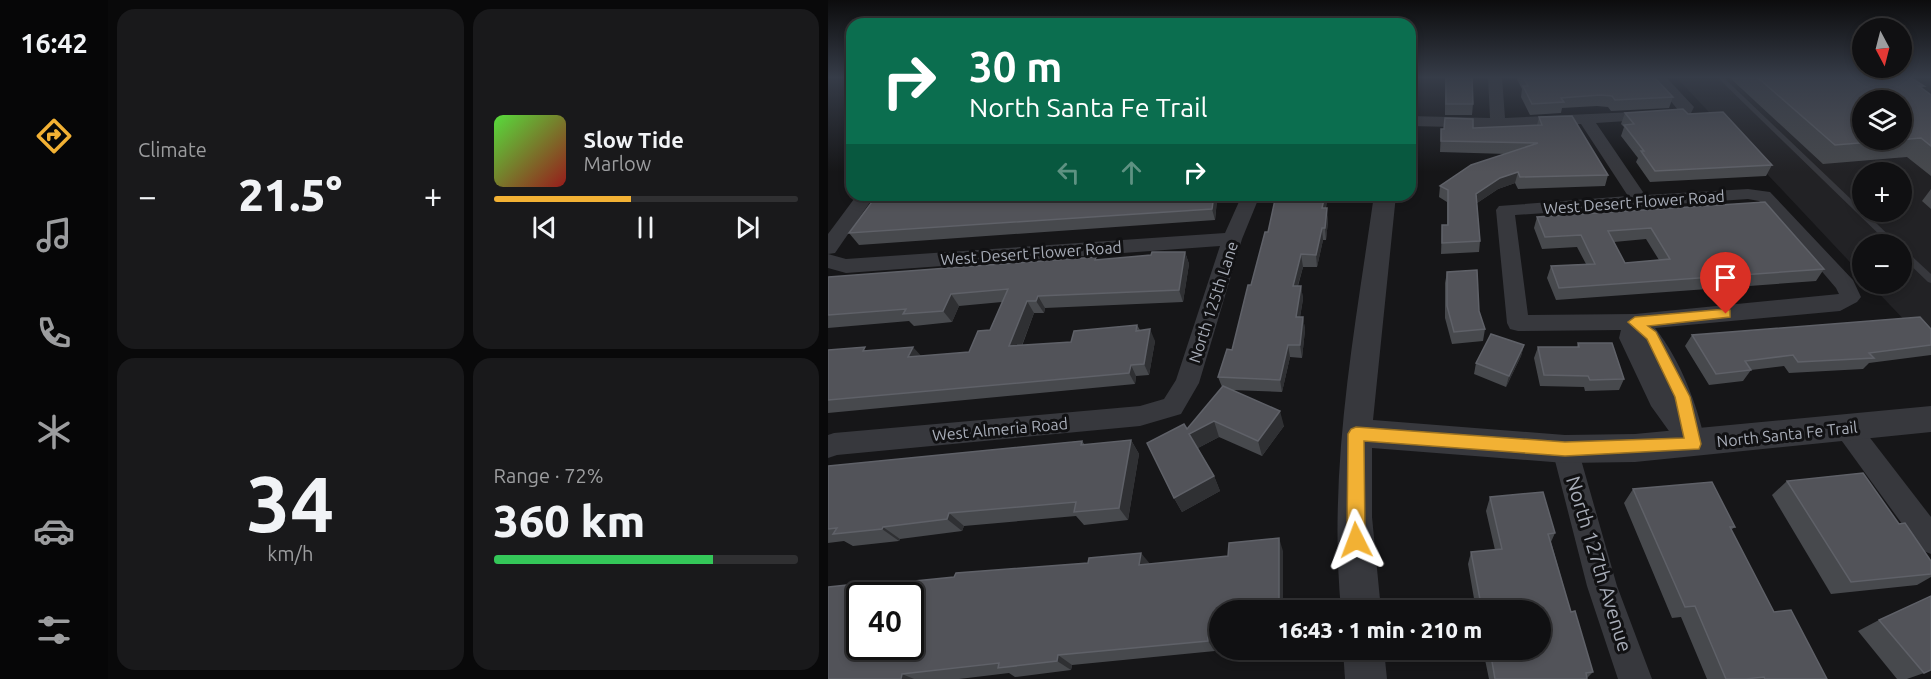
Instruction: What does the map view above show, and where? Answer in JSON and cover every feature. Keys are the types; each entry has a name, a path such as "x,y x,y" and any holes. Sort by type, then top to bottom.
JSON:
{"street":[{"path":"1496,109 1497,123"},
{"path":"1416,121 1497,123 1586,120 1684,114 1686,109"},
{"path":"1586,120 1641,202"},
{"name":"West Desert Flower Road","path":"1748,194 1764,196 1846,285 1850,297 1839,303 1635,322 1518,323 1505,210 1641,202 1748,194"},
{"path":"828,258 863,201"},
{"name":"North 125th Lane","path":"1172,406 1187,383 1233,239 1249,201"},
{"path":"1360,600 1354,517 1356,434 1383,201"},
{"name":"West Desert Flower Road","path":"828,258 846,266 1233,239"},
{"path":"1635,322 1630,338 1660,399 1693,444"},
{"name":"West Almeria Road","path":"828,447 834,444 1140,416 1172,406"},
{"name":"North Santa Fe Trail","path":"1356,434 1565,449 1693,444 1931,419"},
{"path":"1848,429 1931,540"},
{"name":"North 127th Avenue","path":"1565,449 1602,586 1635,679"},
{"path":"1365,660 1366,679"}],"lane":[{"path":"1753,109 1884,234"},
{"path":"1912,262 1931,280"}],"shaded area":[{"path":"1706,109 1852,109 1852,150 1912,150 1912,109 1931,109 1931,348 1880,294 1912,294 1912,234 1852,234 1852,264"}],"building":[{"path":"1683,109 1688,114 1723,112 1772,165 1655,171 1641,151 1644,151 1624,125 1634,124 1625,113"},
{"path":"1793,109 1852,109 1852,144 1835,145"},
{"path":"1912,109 1931,109 1931,146 1921,138 1912,139"},
{"path":"1572,116 1608,175 1520,177 1518,172 1500,178 1476,194 1480,241 1442,243 1442,225 1448,225 1448,190 1440,186 1471,165 1538,143 1441,141 1441,129 1444,129 1445,118 1473,119 1473,128 1542,125 1539,117"},
{"path":"873,201 1213,201 1212,209 849,233"},
{"path":"1275,201 1324,201 1322,208 1327,208 1325,228 1322,228 1316,255 1301,254 1293,286 1301,286 1296,317 1303,317 1300,345 1288,345 1280,380 1218,377 1227,349 1232,350 1248,285 1251,285 1265,232 1268,232"},
{"path":"1765,202 1824,269 1559,288 1551,266 1595,264 1581,235 1545,237 1537,217","holes":["1651,228 1670,259 1625,263 1608,231"]},
{"path":"1152,252 1185,252 1179,290 1038,296 1036,301 1027,301 1009,346 1071,342 1074,331 1137,325 1136,331 1150,329 1144,364 1131,365 1129,373 828,400 828,350 865,347 863,351 913,347 908,357 969,352 978,331 990,330 1008,289 951,294 943,311 903,314 906,309 828,315 828,277 1096,257 1095,260 1151,255"},
{"path":"1477,270 1479,311 1485,329 1454,332 1447,306 1447,272"},
{"path":"1920,317 1931,329 1931,345 1869,353 1874,358 1798,362 1793,355 1745,361 1751,370 1716,374 1692,335"},
{"path":"1491,334 1524,345 1509,376 1476,363"},
{"path":"1578,343 1612,343 1624,379 1590,380 1588,376 1544,375 1538,347 1579,347"},
{"path":"1223,386 1280,411 1258,441 1214,421 1189,434 1214,476 1174,498 1147,443 1184,424 1187,429"},
{"path":"1131,440 1119,508 1074,512 1076,502 949,513 947,519 883,527 882,529 833,534 837,528 828,529 828,466 1082,441 1081,445"},
{"path":"1863,473 1899,524 1905,523 1931,561 1931,574 1851,582 1787,481"},
{"path":"1712,482 1735,527 1730,527 1774,612 1791,610 1827,679 1765,679 1764,677 1726,679 1695,606 1685,607 1633,489"},
{"path":"1543,492 1555,533 1548,534 1571,612 1575,611 1593,672 1586,673 1587,679 1495,679 1492,660 1551,660 1551,600 1480,600 1471,552 1502,549 1490,497"},
{"path":"1279,538 1279,600 1209,600 1208,641 1058,655 1057,661 998,668 999,663 902,674 901,679 828,679 828,587 846,585 846,660 924,660 924,582 905,582 954,577 956,573 1088,563 1089,558 1141,553 1139,565 1228,556 1229,543"},
{"path":"1931,596 1931,670 1924,673 1879,620"}],"route":[{"path":"1356,540 1354,517 1356,434 1565,449 1693,444 1683,397 1652,336 1635,322 1726,314"}]}
